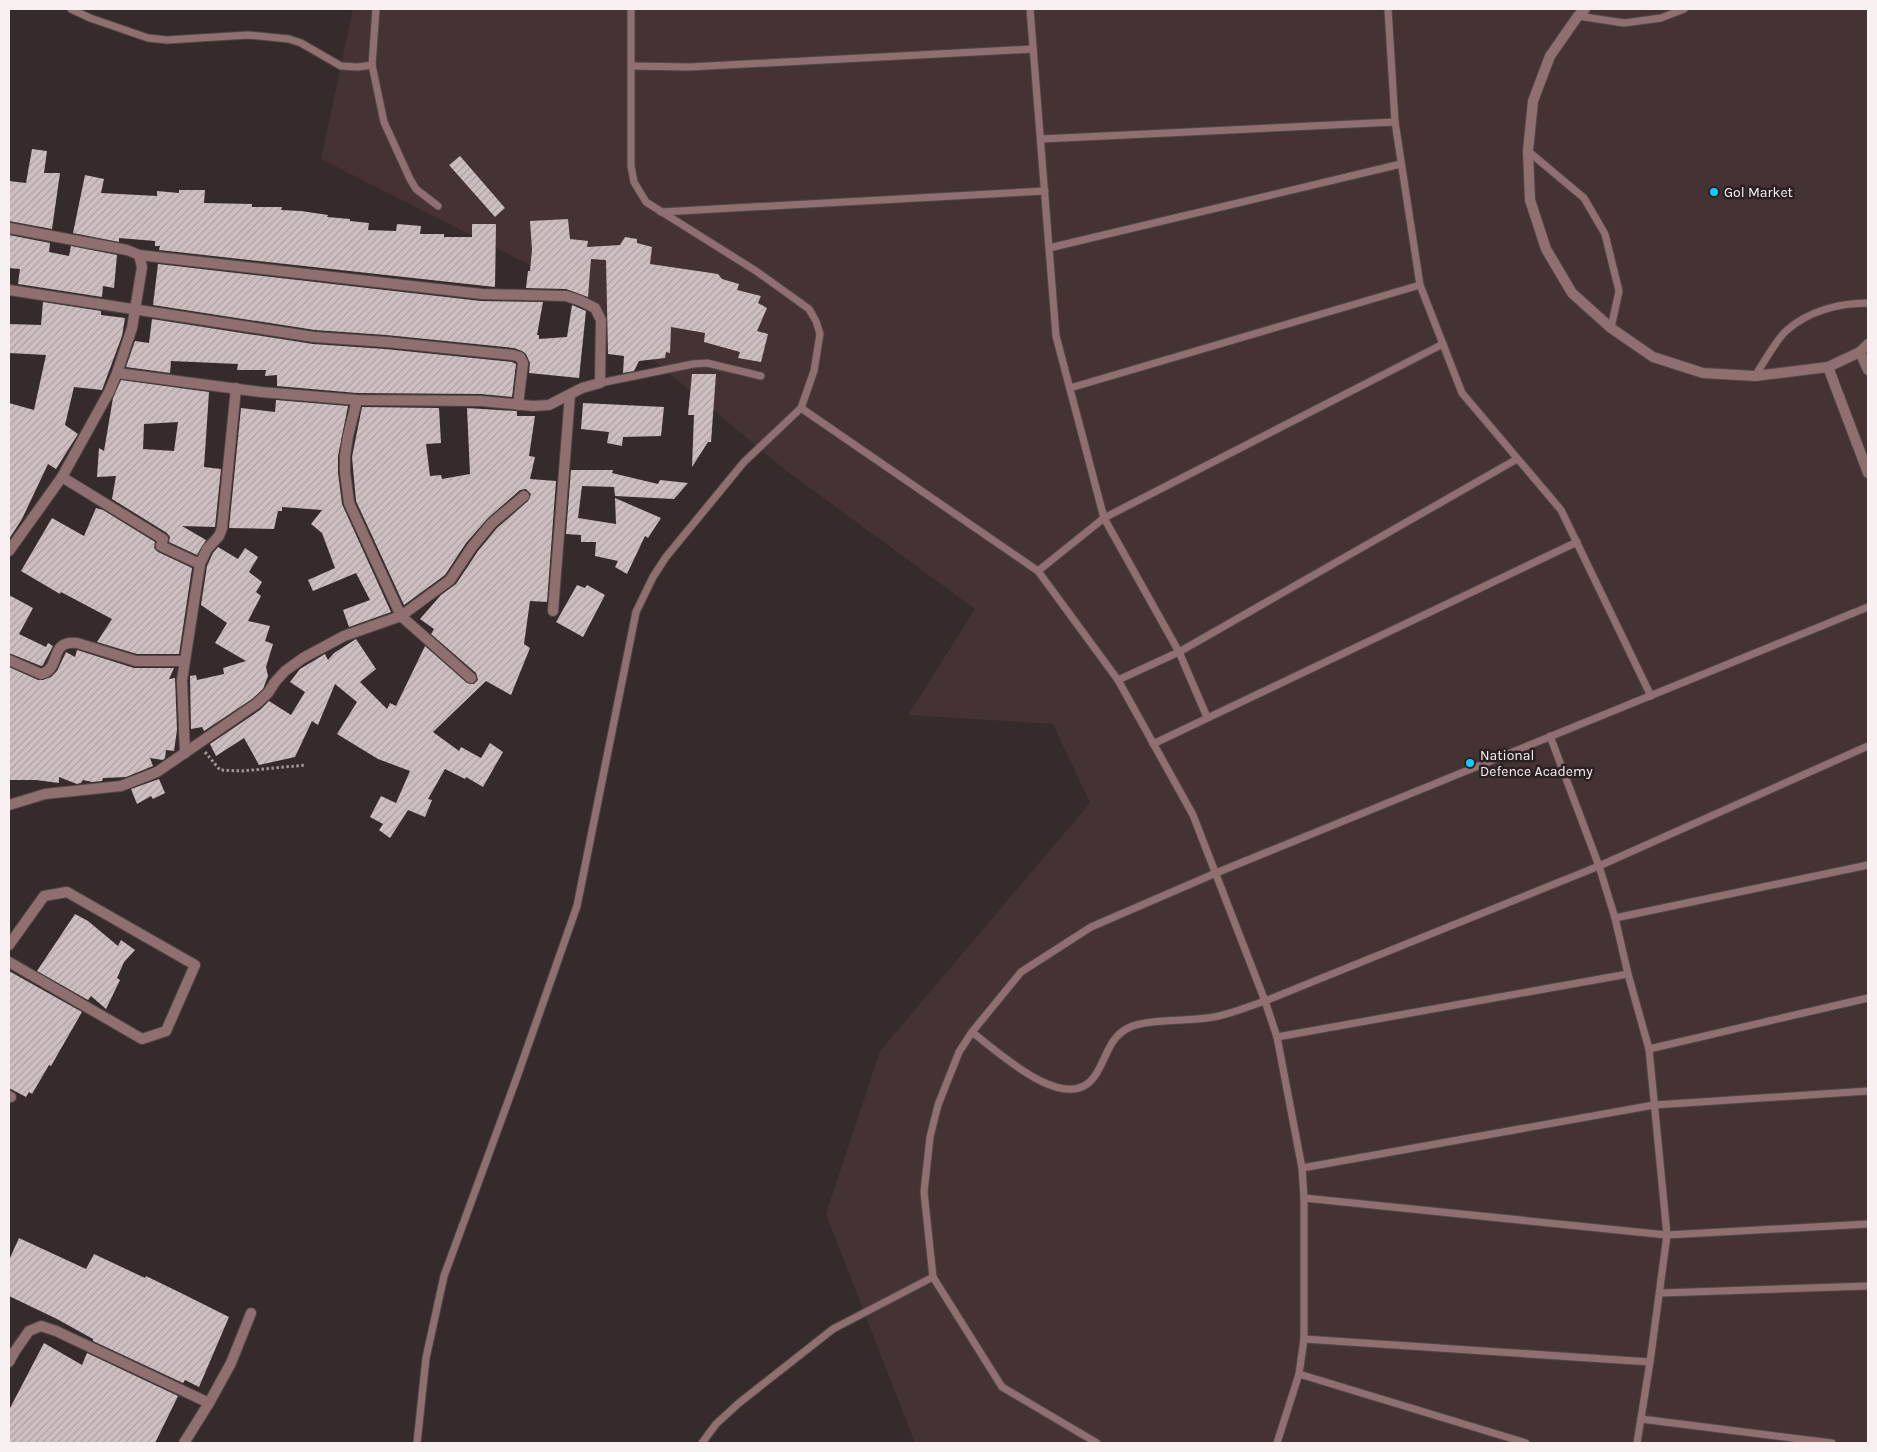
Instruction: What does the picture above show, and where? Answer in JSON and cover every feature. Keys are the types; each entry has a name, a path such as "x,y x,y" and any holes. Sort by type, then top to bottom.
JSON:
{"street":[{"path":"1581,12 1550,56 1533,101 1528,151 1530,200 1546,249 1572,293 1611,328 1653,357 1703,373 1756,376 1828,366 1860,352 1868,344"},
{"path":"9,228 133,251 138,255 142,266 132,328 117,373 62,477 9,551"},
{"path":"117,373 261,392 357,400 481,401 518,405 549,405 582,388 600,383 601,320 595,308 581,300 566,296 482,294 138,255"},
{"path":"9,290 314,338 386,342 513,355 520,357 523,363 518,405"},
{"path":"1860,352 1868,370"},
{"path":"1828,366 1868,473"},
{"path":"185,753 182,680 184,661 200,564 207,549 219,536 222,528 236,388"},
{"path":"553,611 570,395"},
{"path":"357,400 345,456 344,472 349,502 401,616 471,678"},
{"path":"62,477 164,539 161,546 200,564"},
{"path":"9,805 45,794 121,786 157,772 256,704 268,693 285,671 303,658 344,636 401,616 450,580 472,547 492,523 524,496"},
{"path":"9,660 41,674 50,669 60,646 68,642 136,661 184,661"},
{"path":"9,945 44,896 67,892 195,965 166,1031 142,1039 9,962"},
{"path":"184,1443 231,1363 251,1313"},
{"path":"9,1362 14,1351 29,1332 41,1326 56,1331 209,1403"}],"lane":[{"path":"71,9 90,18 148,38 167,40 248,35 289,39 301,43 341,66 372,66"},
{"path":"376,9 372,66 384,122 416,189 438,206"},
{"path":"417,1443 426,1358 444,1276 577,906 636,612 653,576 666,557 744,462 801,408 814,371 820,334 816,321 809,309 756,270 646,202 634,182 631,166 631,9"},
{"path":"1030,9 1056,336 1104,518 1179,652 1207,717"},
{"path":"1388,9 1394,122 1420,285 1442,344 1462,393 1561,510 1652,696"},
{"path":"1581,12 1624,23 1661,18 1684,9"},
{"path":"632,66 689,67 1034,49"},
{"path":"1041,139 1394,122"},
{"path":"1528,151 1584,198 1605,234 1619,290 1611,328"},
{"path":"1049,248 1401,164"},
{"path":"661,212 1045,192"},
{"path":"1070,388 1420,285"},
{"path":"1756,376 1785,332 1815,312 1850,303 1868,303"},
{"path":"1038,571 1104,518 1442,344"},
{"path":"600,383 693,364 707,363 760,376"},
{"path":"801,408 1038,571 1118,680 1193,815 1266,1001 1277,1037 1302,1168 1304,1198 1304,1339 1299,1374 1277,1443"},
{"path":"1118,680 1179,652 1518,459"},
{"path":"1153,744 1576,542"},
{"path":"1097,1443 1002,1387 933,1277 924,1192 930,1137 938,1105 959,1052 972,1032 1020,972 1091,927 1216,873 1868,606"},
{"path":"1550,736 1599,866 1615,918 1649,1049 1667,1235 1637,1443"},
{"path":"972,1032 1025,1073 1057,1089 1073,1090 1082,1088 1094,1077 1114,1040 1127,1029 1141,1025 1210,1018 1266,1001 1599,866 1868,746"},
{"path":"1615,918 1868,865"},
{"path":"1277,1037 1628,974"},
{"path":"1649,1049 1868,998"},
{"path":"1302,1168 1654,1105 1868,1091"},
{"path":"1304,1198 1667,1235 1868,1224"},
{"path":"702,1443 716,1424 739,1403 833,1329 933,1277"},
{"path":"1660,1292 1868,1286"},
{"path":"1304,1339 1650,1362"},
{"path":"1299,1374 1526,1443"},
{"path":"1641,1419 1832,1443"}],"path":[{"path":"199,744 220,770 242,771 306,765"}],"shaded area":[{"name":"National Defence Academy","path":"353,9 1868,9 1868,1443 915,1443 826,1214 880,1051 1090,803 1053,724 908,715 975,609 784,469 555,278 321,159"}],"building":[{"path":"32,149 47,151 44,173 60,173 52,229 9,221 9,181 26,183"},
{"path":"460,156 505,208 495,217 449,165"},
{"path":"85,175 104,179 101,193 157,196 157,191 179,193 179,190 205,190 204,203 252,204 252,207 282,207 281,210 301,211 369,223 368,230 396,231 397,224 421,226 420,234 444,234 444,237 472,237 472,224 496,224 495,287 159,250 160,246 155,246 155,241 119,238 119,242 73,233"},
{"path":"568,219 570,239 588,241 587,247 620,245 625,237 637,239 637,243 652,247 650,264 718,274 722,279 739,284 737,290 761,296 758,303 767,308 757,331 768,334 761,362 738,358 740,352 704,342 705,333 671,327 670,353 666,352 665,358 639,361 634,371 623,373 624,356 608,354 606,260 591,259 588,297 566,289 526,288 532,250 530,221"},
{"path":"9,235 50,243 49,252 69,256 71,246 117,255 114,288 103,286 102,297 18,284 20,269 9,268"},
{"path":"158,264 481,301 543,302 537,335 539,335 539,339 567,337 572,305 586,311 579,378 529,373 530,363 526,354 514,348 315,330 153,305"},
{"path":"43,302 101,311 101,315 125,318 122,336 102,390 74,387 65,425 78,434 56,469 48,464 22,519 9,539 9,403 34,410 46,355 9,353 9,324 41,325"},
{"path":"152,319 313,344 385,349 512,362 516,364 512,397 481,394 357,393 277,386 277,375 265,376 266,370 237,370 238,364 171,361 170,373 126,367 135,341 149,343"},
{"path":"692,374 716,374 711,442 708,442 692,467 694,415 688,415"},
{"path":"121,380 209,392 204,467 221,469 215,527 182,526 206,540 197,555 169,542 170,537 167,533 112,499 116,476 97,477 99,448 104,451 113,398","holes":["178,422 174,451 143,449 144,424"]},
{"path":"276,400 348,406 338,456 342,504 391,612 349,627 343,610 370,600 356,573 313,591 308,580 335,568 322,533 311,524 322,510 282,507 282,511 278,511 274,529 229,528 241,408 275,412"},
{"path":"583,403 664,407 661,436 623,437 622,446 607,443 609,432 581,429"},
{"path":"362,407 439,408 441,443 426,444 430,476 441,475 442,479 470,474 467,408 516,411 517,416 535,416 529,456 535,457 530,479 556,481 547,602 530,601 524,644 530,648 511,695 486,681 433,732 459,751 461,747 481,758 490,743 503,752 483,787 466,777 465,779 445,769 428,799 432,800 425,817 408,810 390,838 379,830 383,824 370,817 381,796 396,803 410,771 378,759 337,734 357,702 335,684 318,725 312,721 295,757 259,765 244,738 216,756 210,744 260,710 269,701 291,715 305,692 290,682 300,669 325,654 328,660 334,653 356,639 376,669 360,682 387,709 390,703 396,706 425,646 467,683 474,684 478,680 476,673 431,634 434,629 420,619 441,595 456,584 478,551 497,528 528,501 531,494 526,489 520,490 488,518 466,543 445,575 404,605 356,501 352,457"},
{"path":"571,470 613,470 612,473 658,484 660,480 688,483 674,499 615,496 614,487 582,486 578,518 616,524 615,498 661,518 648,538 645,536 627,574 615,567 618,561 595,556 596,542 581,542 581,535 566,534"},
{"path":"96,508 103,510 155,542 154,548 158,552 192,568 179,654 137,654 97,642 112,619 61,592 60,594 21,571 52,518 84,536"},
{"path":"218,547 238,559 245,548 258,557 249,572 262,582 256,592 261,596 248,621 270,626 265,641 273,644 266,667 268,676 263,689 252,699 204,731 202,727 191,729 190,676 196,675 197,680 224,674 223,668 246,661 215,643 227,623 201,605 207,566"},
{"path":"577,585 585,588 587,585 605,595 583,637 556,622"},
{"path":"9,595 33,608 19,634 46,647 48,643 53,646 41,666 9,653"},
{"path":"77,650 134,668 174,668 169,679 175,678 177,730 174,751 166,750 163,760 150,758 153,766 126,777 103,778 102,781 92,782 83,780 77,784 59,777 59,783 36,780 9,780 9,667 38,680 43,680 51,677 57,671 66,652 75,657"},
{"path":"159,779 165,793 153,799 151,796 137,804 131,789"},
{"path":"75,914 88,921 118,946 121,940 135,950 124,962 117,978 120,980 106,1009 91,996 88,1000 37,971"},
{"path":"9,971 82,1012 51,1066 49,1065 32,1094 29,1092 26,1097 9,1088"},
{"path":"19,1238 86,1269 94,1254 145,1278 146,1276 229,1317 199,1387 185,1380 183,1383 93,1341 93,1339 57,1319 9,1296 9,1260"},
{"path":"44,1343 82,1365 87,1353 178,1396 155,1443 9,1443 9,1410"}],"place":[{"name":"Gol Market","path":"1714,192"},
{"name":"National Defence Academy","path":"1470,763"}]}
